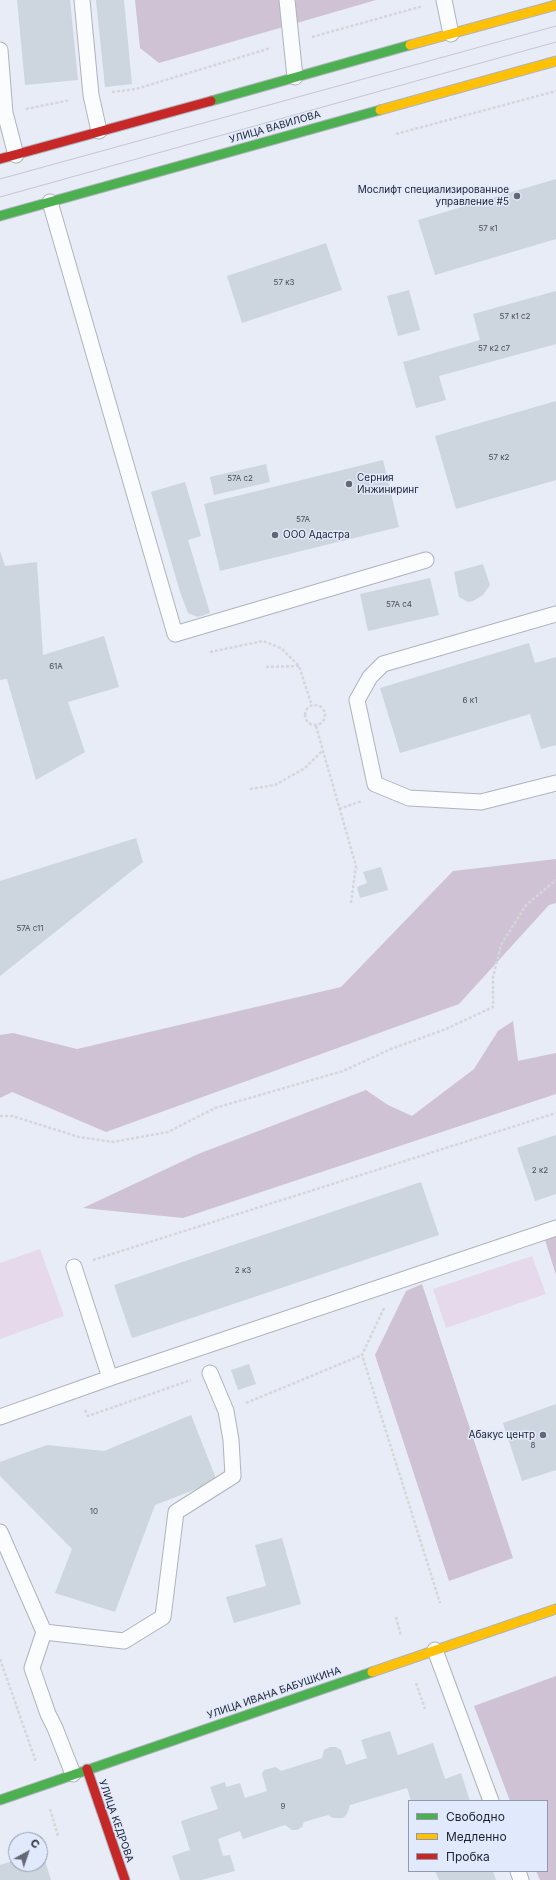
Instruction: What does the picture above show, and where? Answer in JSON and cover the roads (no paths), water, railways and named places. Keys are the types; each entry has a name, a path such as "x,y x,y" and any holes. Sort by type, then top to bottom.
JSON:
{"main road":[{"path":"0,159 556,4"},
{"name":"УЛИЦА ВАВИЛОВА","path":"0,216 556,61"},
{"name":"УЛИЦА ИВАНА БАБУШКИНА","path":"0,1800 556,1609"},
{"name":"УЛИЦА КЕДРОВА","path":"87,1769 124,1880"}],"lane":[{"path":"82,0 91,96 99,131"},
{"path":"287,0 294,77"},
{"path":"444,0 451,34"},
{"path":"0,50 5,113 16,154"},
{"path":"50,202 175,634 426,560"},
{"path":"556,614 383,664 370,677 357,700 376,784 409,798 481,802 556,783"},
{"path":"0,1417 90,1384 556,1228"},
{"path":"74,1267 110,1378"},
{"path":"44,1632 124,1641 163,1618 176,1512 233,1476 231,1440 226,1411 210,1373"},
{"path":"0,1532 44,1632 32,1668 48,1714 73,1774"},
{"path":"435,1650 492,1800"}],"tram line":[{"path":"0,179 556,26"},
{"path":"0,197 556,42"}],"place":[{"name":"Мослифт специализированное управление #5","path":"517,196"},
{"name":"Серния Инжиниринг","path":"349,484"},
{"name":"ООО Адастра","path":"275,535"},
{"name":"Абакус центр","path":"543,1435"}]}
